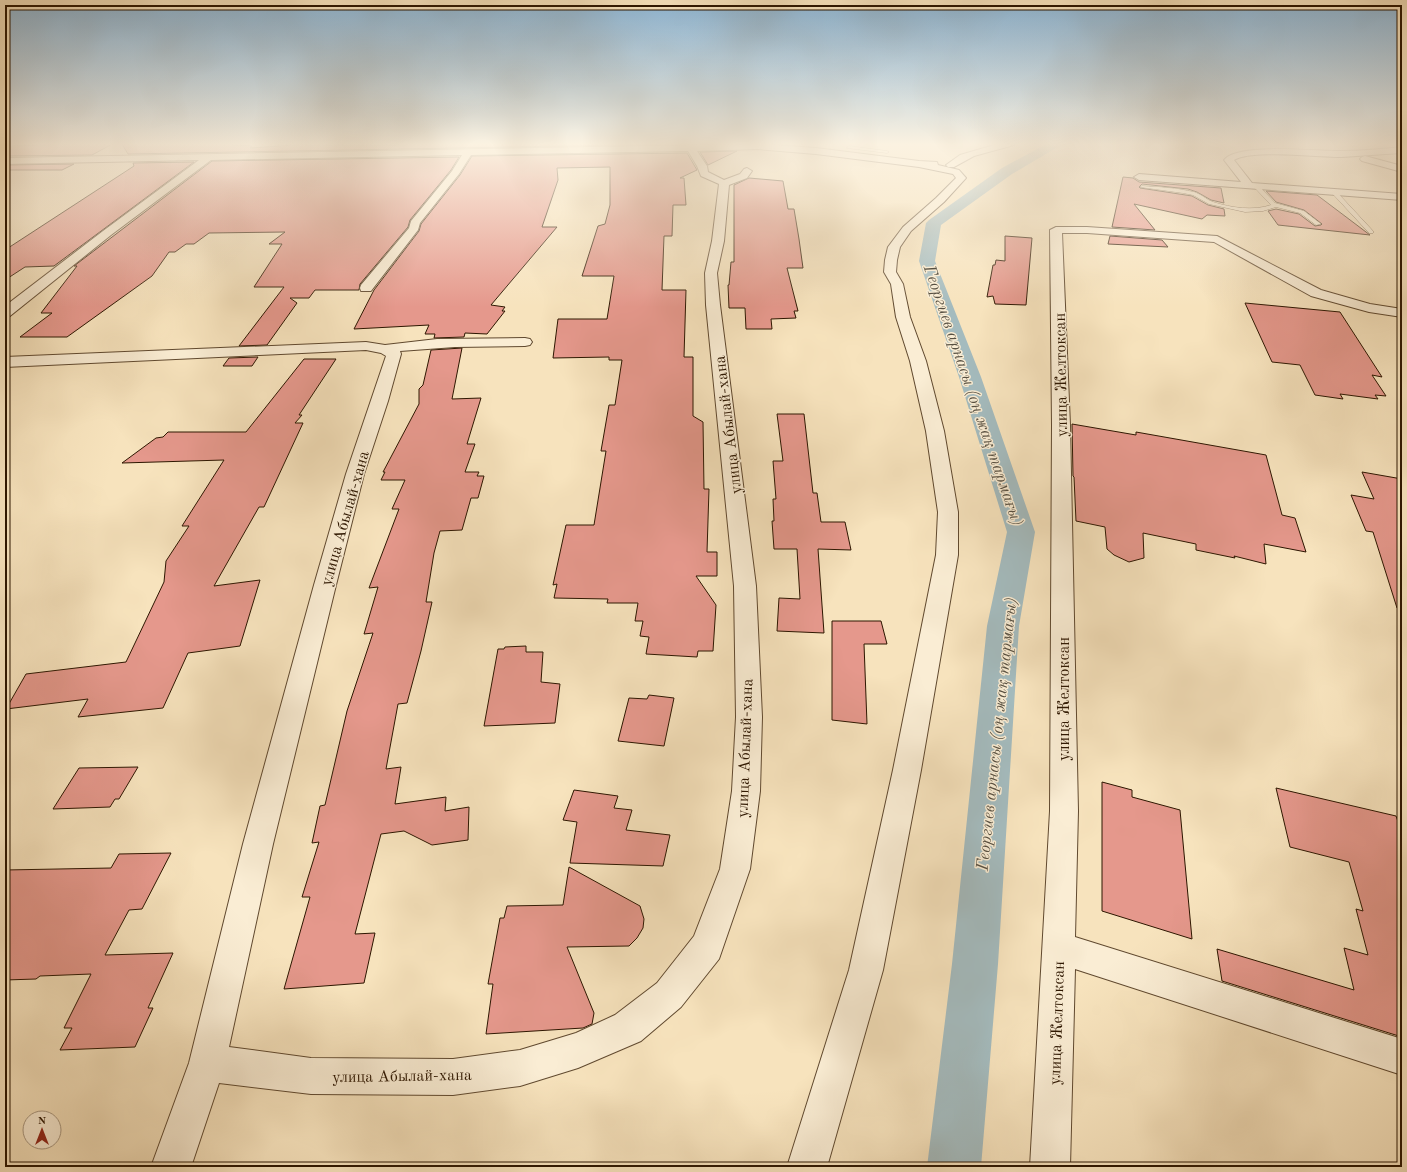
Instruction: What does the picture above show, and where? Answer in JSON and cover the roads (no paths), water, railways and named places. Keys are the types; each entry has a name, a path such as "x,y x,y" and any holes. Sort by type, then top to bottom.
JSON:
{"street":[{"path":"5,313 154,198"},
{"path":"366,288 414,228 414,223 435,198"},
{"name":"улица Абылай-хана","path":"207,1063 311,1076 453,1077 520,1068 578,1050 628,1028 668,995 707,947 735,870 746,791 749,717 745,586 713,305 711,272 730,198"},
{"path":"807,1167 866,970 907,770 947,555 948,512 935,430 918,361 903,317 897,284 890,272 894,247 907,229 941,198"},
{"name":"улица Желтоксан","path":"1050,1167 1064,811 1061,425 1056,230 1066,229 1192,236 1217,239 1316,293 1369,308 1402,313"},
{"path":"5,362 366,346 385,349 406,345 461,342 525,342"},
{"name":"улица Абылай-хана","path":"171,1167 207,1063 258,844 325,585 356,474 394,354 385,349"},
{"path":"1059,948 1402,1057"}],"lane":[{"path":"1202,198 1211,203 1245,210 1264,210 1275,205"},
{"path":"1267,198 1275,205 1299,210 1308,214 1318,224"},
{"path":"1339,198 1371,232"}],"waterway":[{"name":"Георгиев арнасы (оң жақ тармағы)","path":"954,1167 975,964 1003,626 1021,532 970,377 927,261 934,223 970,198"}]}
